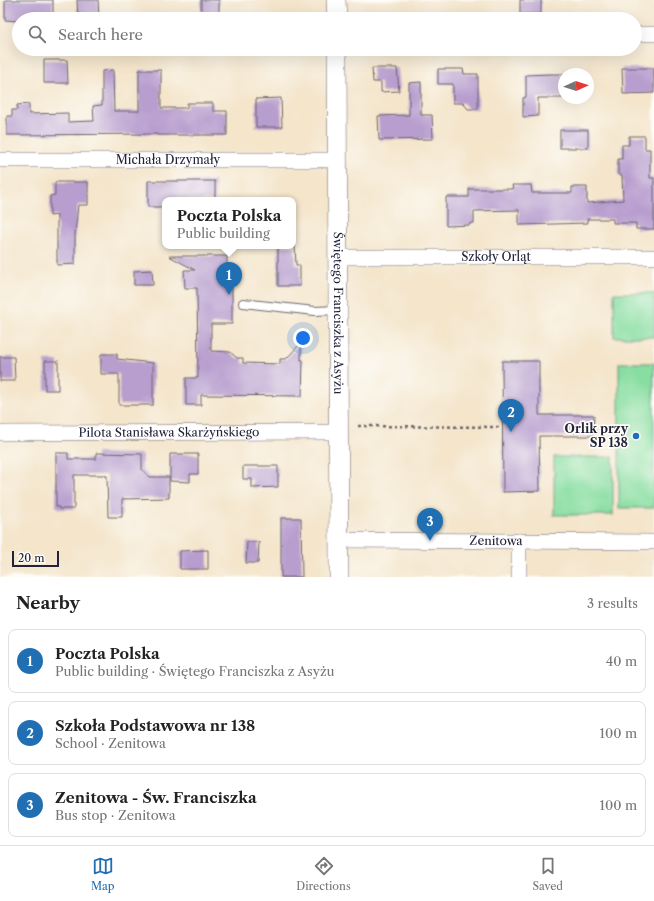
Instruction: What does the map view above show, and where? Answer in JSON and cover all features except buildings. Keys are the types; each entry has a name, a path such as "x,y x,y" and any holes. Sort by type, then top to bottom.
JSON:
{"street":[{"path":"336,0 336,12"},
{"path":"642,34 654,34"},
{"name":"Świętego Franciszka z Asyżu","path":"337,56 339,577"},
{"name":"Michała Drzymały","path":"0,160 337,160"},
{"name":"Szkoły Orląt","path":"338,257 654,257"},
{"name":"Pilota Stanisława Skarżyńskiego","path":"0,433 338,432"},
{"name":"Zenitowa","path":"339,540 654,542"},
{"path":"519,541 520,577"}],"lane":[{"path":"243,303 315,311 338,310"}],"path":[{"path":"358,426 503,427"}],"green space":[{"path":"614,293 654,293 654,337 614,337"},
{"name":"Orlik przy SP 138","path":"619,363 654,363 654,508 619,508"},
{"path":"554,457 613,457 613,515 554,515"}],"place":[{"name":"Poczta Polska","path":"229,295"},
{"name":"Szkoła Podstawowa nr 138","path":"511,432"},
{"name":"Orlik przy SP 138","path":"636,436"},
{"name":"Zenitowa - Św. Franciszka","path":"430,541"}]}
